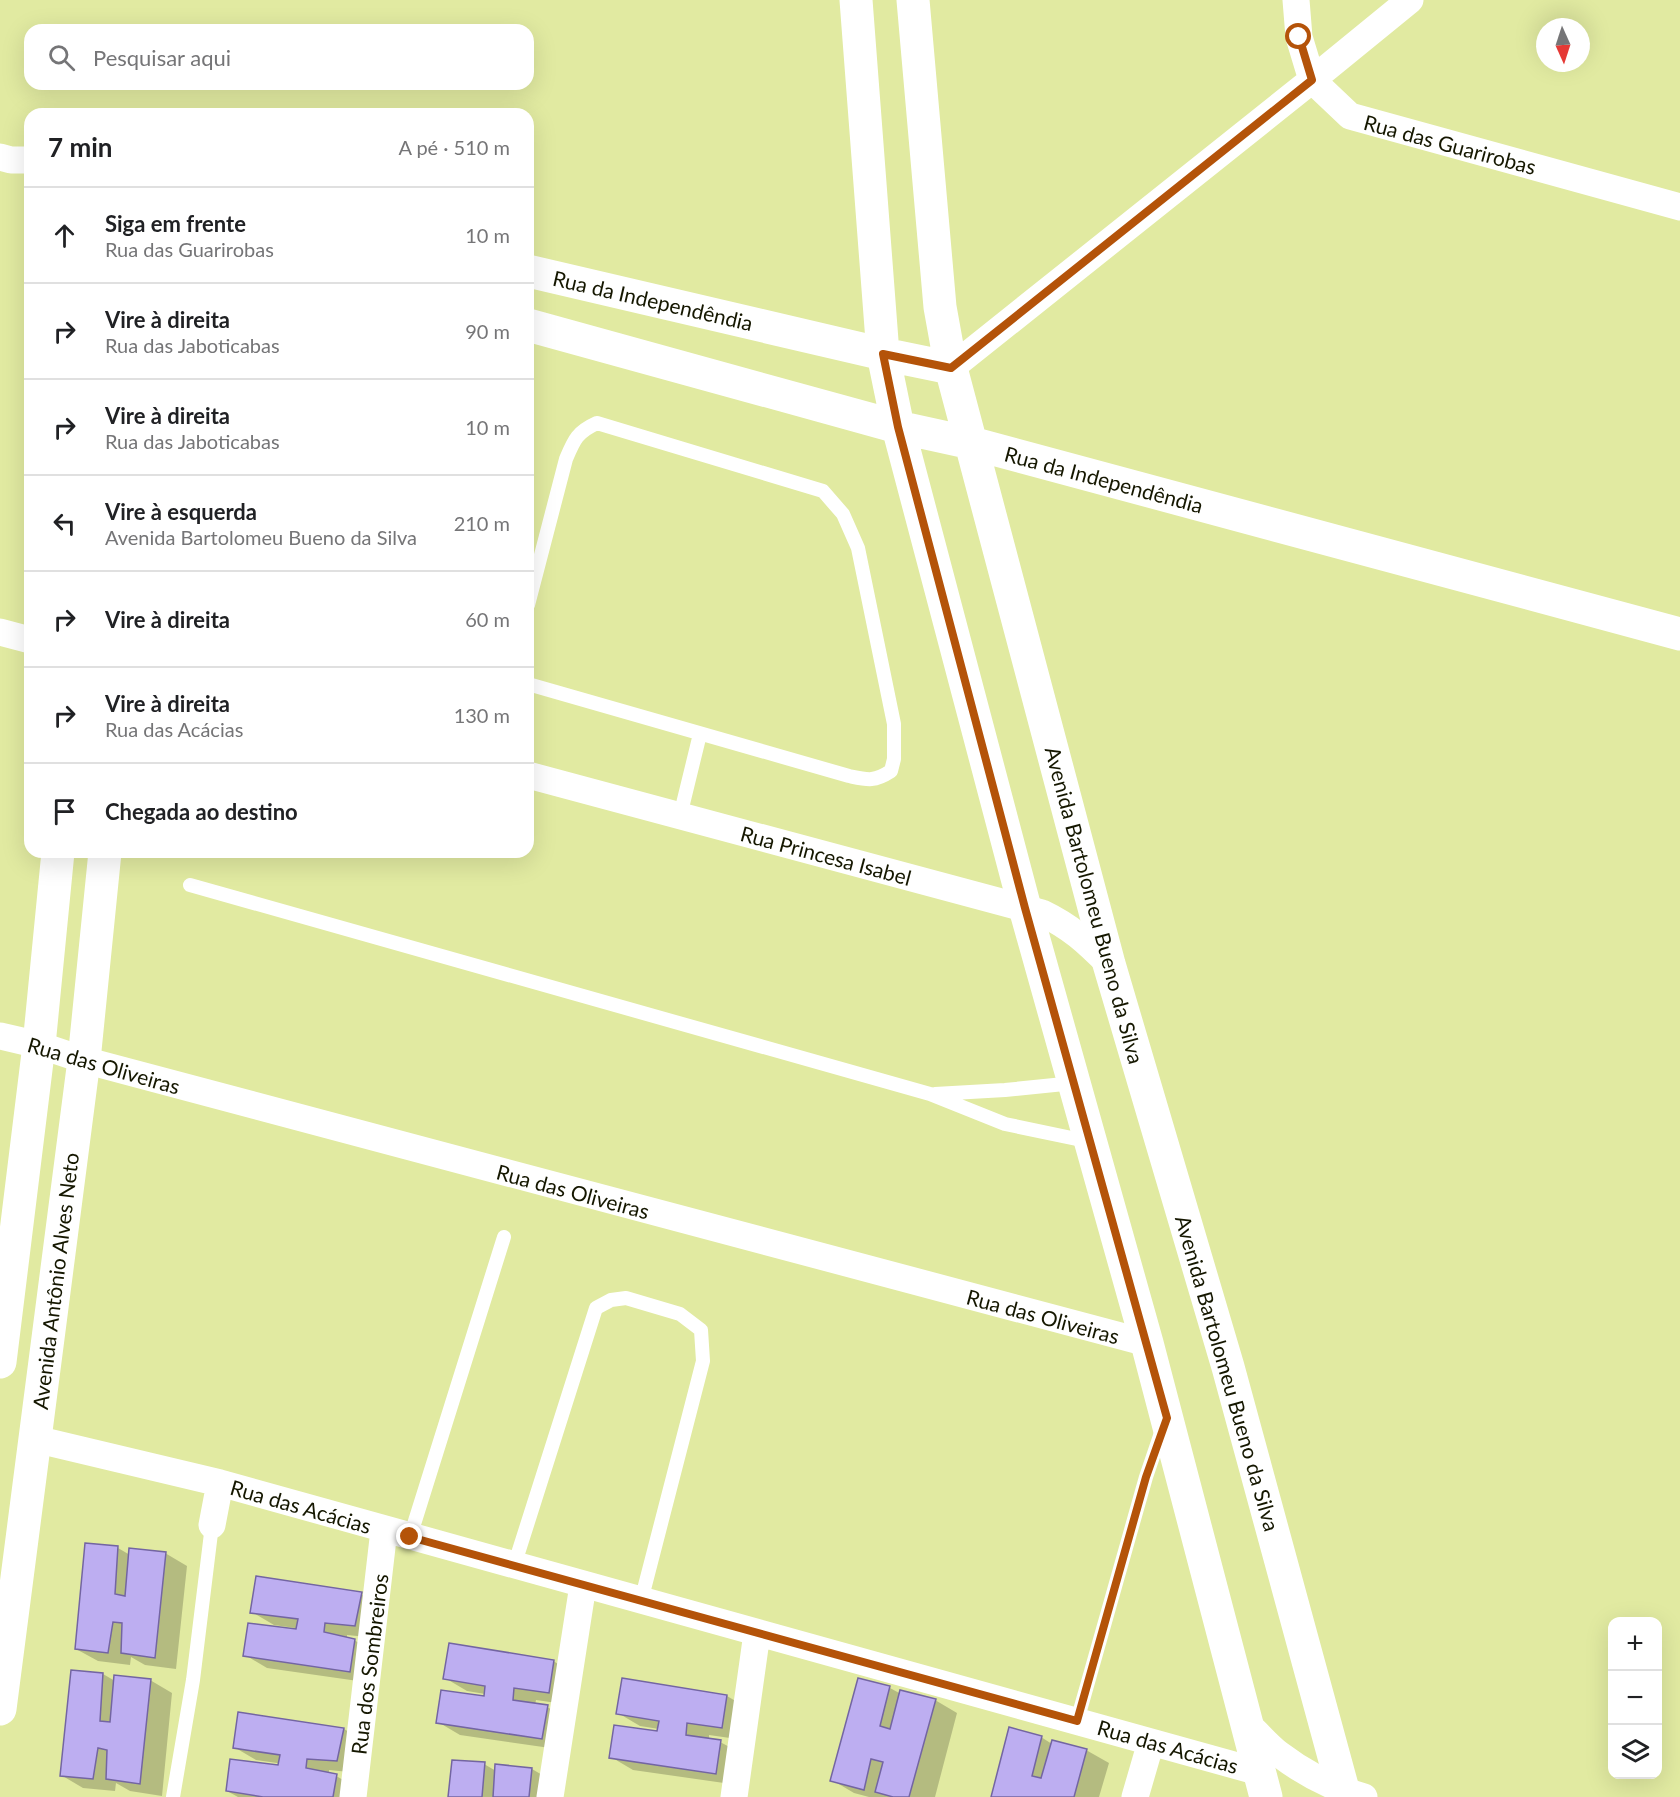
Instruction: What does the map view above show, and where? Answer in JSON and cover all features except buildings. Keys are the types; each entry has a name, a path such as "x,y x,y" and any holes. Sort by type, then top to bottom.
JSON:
{"street":[{"path":"856,0 883,354 898,427 1025,908 1148,1344 1262,1784"},
{"name":"Avenida Bartolomeu Bueno da Silva","path":"913,0 940,307 951,368 1109,964 1228,1367 1350,1795"},
{"name":"Rua das Guarirobas","path":"1296,0 1299,37 1312,80 1350,116 1680,207"},
{"path":"951,368 1410,0"},
{"name":"Rua da Independêndia","path":"534,272 951,368"},
{"name":"Rua da Independêndia","path":"534,327 898,427 971,443 1680,634"},
{"path":"0,632 24,638"},
{"name":"Rua Princesa Isabel","path":"534,777 1042,913 1063,923 1083,938 1109,964"},
{"path":"0,1362 39,1045 57,858"},
{"name":"Avenida Antônio Alves Neto","path":"0,1709 84,1060 104,858"},
{"name":"Rua das Oliveiras","path":"0,1036 1148,1344"},
{"name":"Rua das Acácias","path":"35,1439 220,1483 1077,1721 1151,1742 1262,1784"},
{"path":"212,1525 220,1483"},
{"name":"Rua dos Sombreiros","path":"353,1797 384,1530"},
{"path":"550,1797 583,1585"},
{"path":"734,1797 757,1633"},
{"name":"Rua das Acácias","path":"1247,1724 1278,1753 1316,1778 1350,1795"},
{"path":"1135,1797 1151,1742"}],"lane":[{"path":"534,581 566,459 574,438 585,428 597,423 823,491 843,514 858,548 894,724 894,759 891,771 879,779 865,780 534,686"},
{"path":"680,816 700,734"},
{"path":"190,885 930,1094 1005,1124 1090,1142"},
{"path":"930,1094 1075,1083"},
{"path":"410,1537 504,1237"},
{"path":"514,1566 596,1308 611,1300 626,1298 680,1314 700,1330 703,1361 641,1601"},
{"path":"1077,1721 1146,1477 1167,1418"},
{"path":"173,1797 193,1680 212,1525"}],"route":[{"path":"410,1537 1077,1721 1146,1477 1167,1418 1025,908 898,427 883,354 951,368 1312,80 1299,37"}]}
